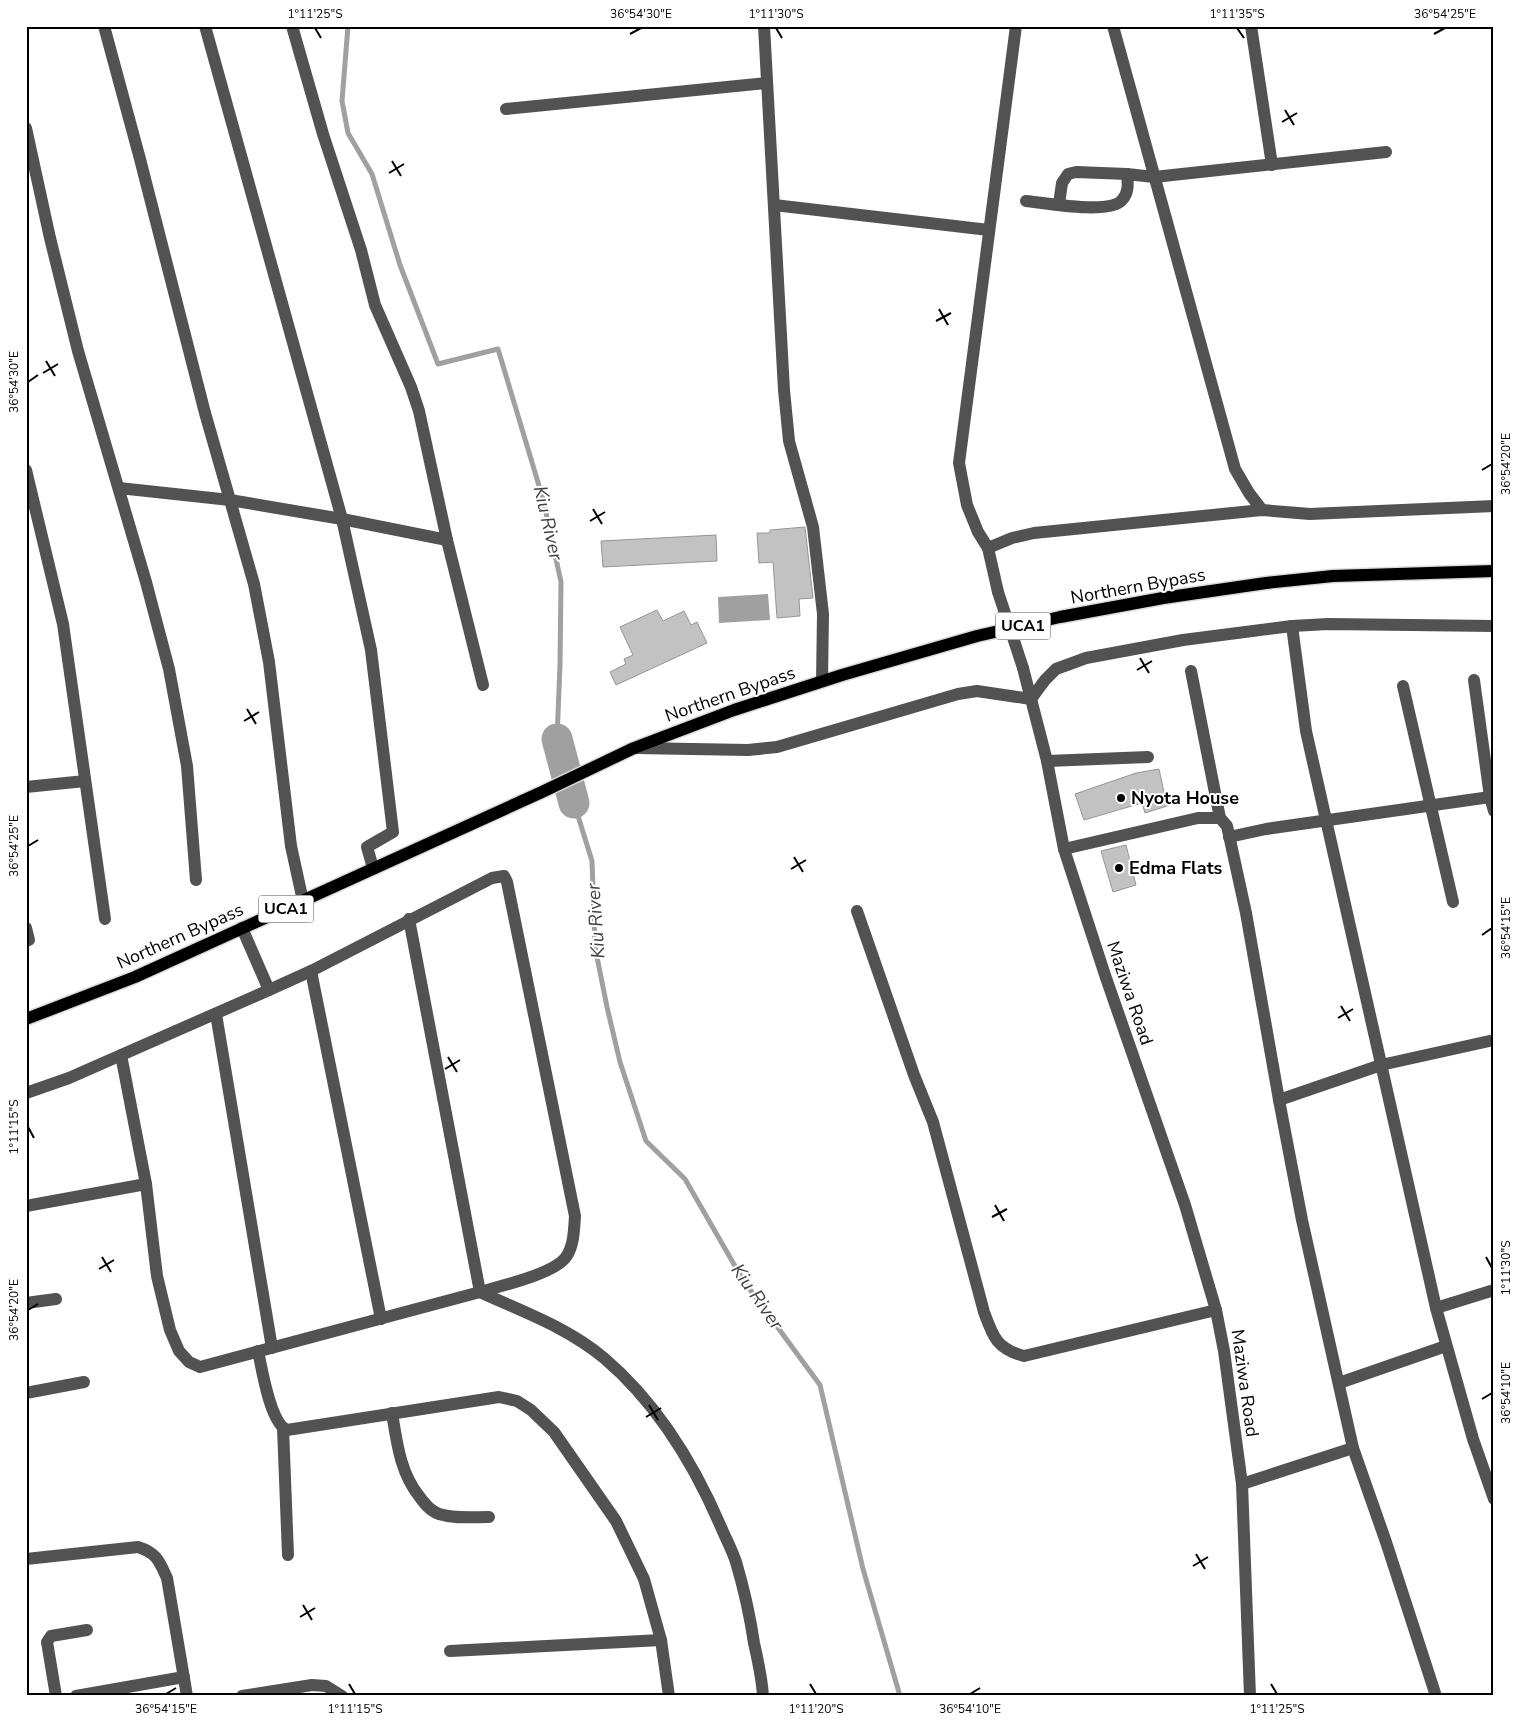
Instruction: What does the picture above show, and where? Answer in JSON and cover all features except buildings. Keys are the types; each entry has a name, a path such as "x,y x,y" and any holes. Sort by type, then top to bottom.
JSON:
{"main road":[{"name":"Northern Bypass","path":"26,1019 135,977 542,792 634,748 708,718 822,681 977,636 1060,617 1163,598 1266,583 1332,576 1494,571"}],"street":[{"path":"104,26 205,413 254,584 269,662 291,846 303,901"},
{"path":"205,26 342,518 371,650 393,832 367,846 373,868"},
{"path":"292,26 323,134 358,241 375,305 411,387 419,411 447,540 483,685"},
{"path":"764,26 784,390 790,441 813,527 822,614 822,681"},
{"name":"Maziwa Road","path":"1016,26 959,463 966,505 978,532 988,548 998,592 1031,699 1047,761 1064,849 1108,984 1185,1205 1216,1310 1224,1351 1242,1484 1250,1696"},
{"path":"1113,26 1235,469 1249,494 1262,510"},
{"path":"1251,26 1272,165"},
{"path":"506,109 767,83"},
{"path":"26,128 50,238 78,351 146,582 169,670 187,766 196,880"},
{"path":"1059,204 1062,183 1068,174 1076,172 1154,177 1386,152"},
{"path":"1026,201 1090,208 1111,207 1122,200 1128,188 1127,174"},
{"path":"774,205 989,230"},
{"path":"26,470 63,624 105,919"},
{"path":"119,488 230,500 342,518 447,540"},
{"path":"988,548 1012,538 1034,532 1262,510 1310,514 1494,506"},
{"path":"634,748 748,750 778,747 958,694 977,692 1031,699 1056,669 1086,658 1183,640 1292,626 1328,624 1494,626"},
{"path":"1292,626 1306,731 1436,1308 1473,1440 1494,1499"},
{"path":"1191,671 1220,818 1227,826 1246,912 1302,1220 1353,1448 1436,1696"},
{"path":"1474,680 1490,797 1494,811"},
{"path":"1403,686 1453,902"},
{"path":"1047,761 1148,757"},
{"path":"26,787 85,781"},
{"path":"1229,837 1266,829 1327,822 1490,797"},
{"path":"1064,849 1198,818 1220,818"},
{"path":"26,1093 69,1078 121,1055 216,1014 270,990 492,878 504,876 508,882 575,1216 573,1238 566,1257 553,1268 480,1292 200,1366 189,1362 179,1351 170,1330 157,1276 146,1184 121,1055"},
{"path":"857,911 933,1122 984,1312 993,1336 1002,1347 1012,1353 1024,1356 1216,1310"},
{"path":"409,920 480,1292"},
{"path":"242,928 270,990"},
{"path":"311,970 381,1319"},
{"path":"216,1014 272,1348"},
{"path":"1279,1100 1381,1065 1494,1040"},
{"path":"26,1206 146,1184"},
{"path":"1436,1308 1494,1290"},
{"path":"480,1292 544,1319 603,1357 649,1403 670,1432 691,1463 736,1561 748,1605 763,1696"},
{"path":"26,1303 56,1299"},
{"path":"1339,1383 1446,1346"},
{"path":"258,1351 275,1417 283,1428 288,1555"},
{"path":"26,1393 84,1382"},
{"path":"283,1428 287,1430 500,1397 517,1401 532,1410 554,1432 616,1521 644,1579 662,1640 669,1696"},
{"path":"392,1413 401,1462 410,1484 425,1505 437,1513 453,1517 489,1517"},
{"path":"1242,1484 1353,1448"},
{"path":"26,1559 138,1547 149,1550 159,1560 167,1578 187,1696"},
{"path":"56,1696 47,1642 51,1636 87,1630"},
{"path":"450,1651 662,1640"},
{"path":"76,1696 184,1677"},
{"path":"242,1696 312,1685 326,1686 342,1696"}],"shaded area":[{"path":"768,594 770,620 719,623 718,597"}],"waterway":[{"name":"Kiu River","path":"348,26 342,101 348,133 372,174 400,265 438,364 498,349 543,499 561,582 557,739"},
{"name":"Kiu River","path":"557,739 574,803"},
{"name":"Kiu River","path":"574,803 592,861 595,947 607,1007 620,1062 646,1141 685,1179 743,1280 820,1385 863,1569 900,1696"}],"place":[{"name":"Nyota House","path":"1121,798"},
{"name":"Edma Flats","path":"1119,868"}]}
